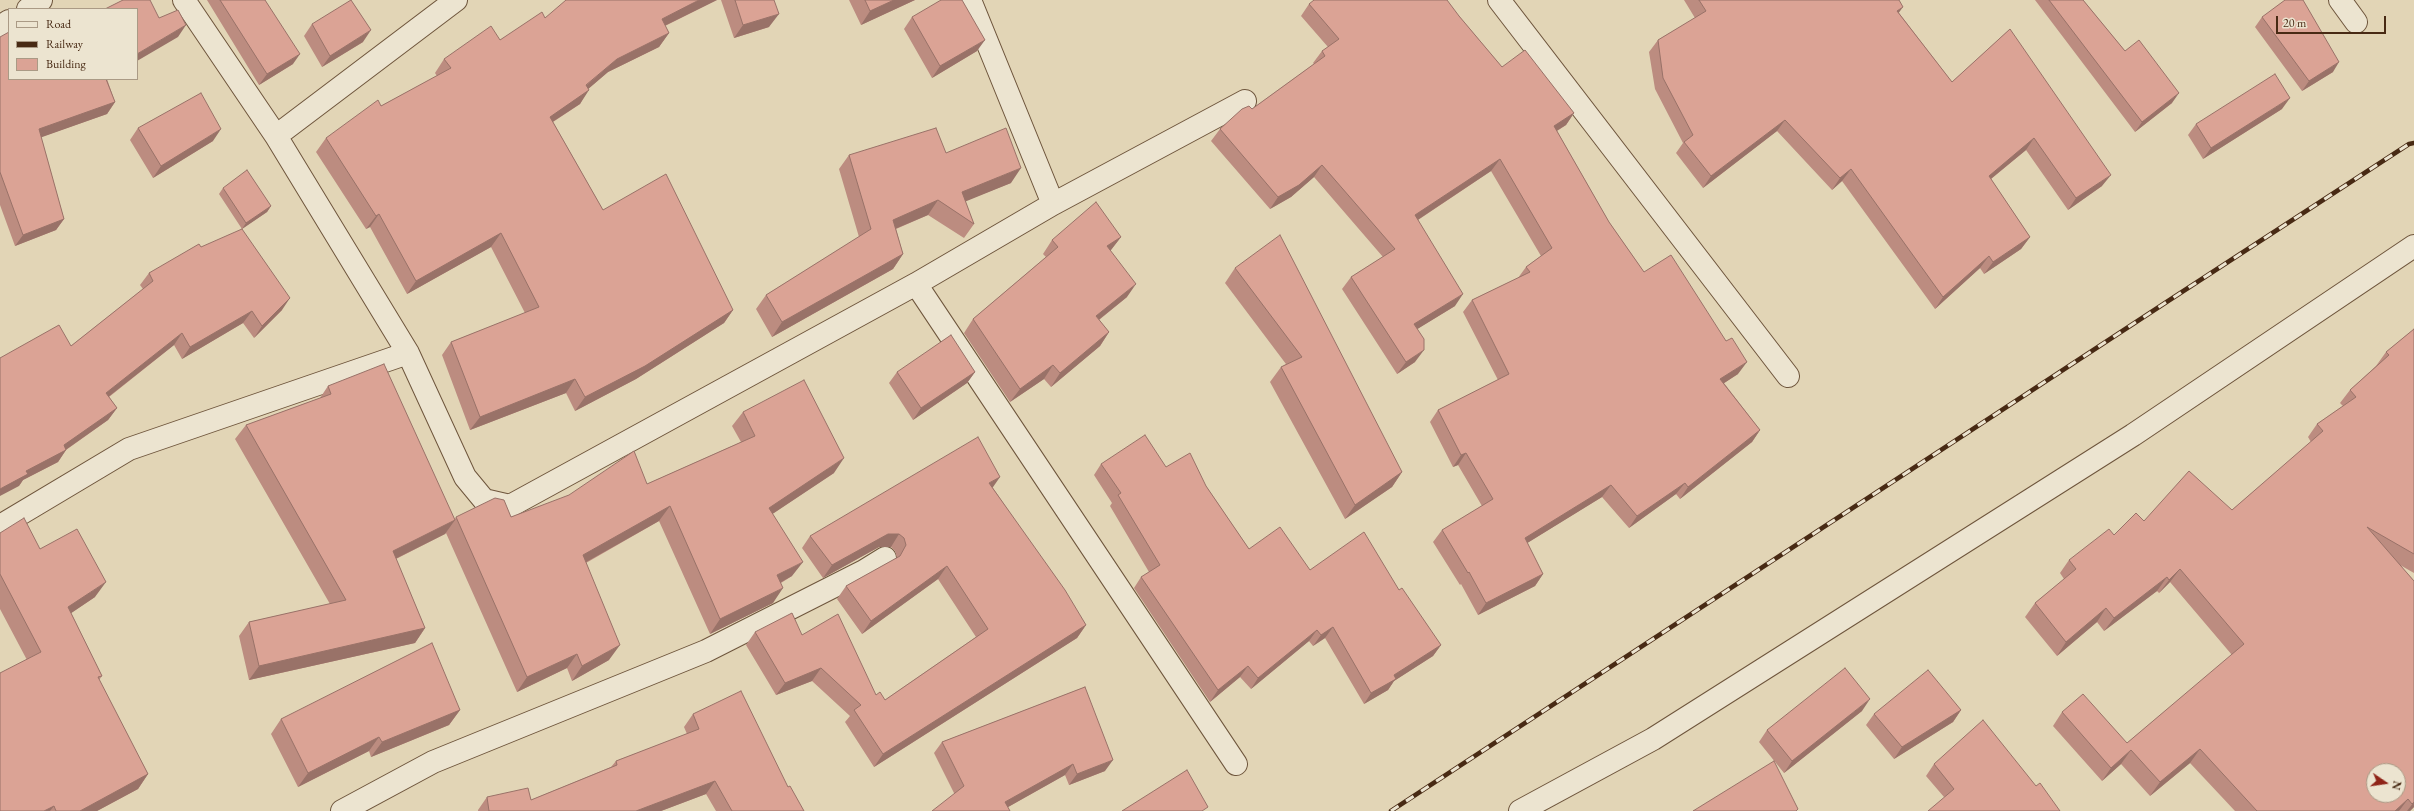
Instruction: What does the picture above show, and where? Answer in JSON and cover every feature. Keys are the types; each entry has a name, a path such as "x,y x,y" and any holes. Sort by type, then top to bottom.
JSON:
{"street":[{"path":"29,8 41,0"},
{"path":"184,0 276,136 408,352 465,477 484,500 510,506 916,284 1053,204 1245,101"},
{"path":"276,136 456,0"},
{"path":"970,0 1053,204"},
{"path":"1499,0 1788,376"},
{"path":"2340,0 2356,22"},
{"path":"0,28 8,22"},
{"path":"1520,811 1673,726 2133,435 2414,246"},
{"path":"916,284 1236,764"},
{"path":"0,526 129,449 408,352"},
{"path":"342,811 433,762 706,651 864,571 885,558"}],"building":[{"path":"123,0 150,0 159,18 178,10 186,25 138,53 138,8 107,8"},
{"path":"220,0 265,0 300,54 267,74"},
{"path":"351,0 371,30 330,56 312,24"},
{"path":"566,0 699,0 662,19 669,33 617,59 586,85 589,90 550,117 603,210 666,174 733,310 645,366 585,397 575,379 480,417 451,342 539,307 501,233 416,281 379,214 376,216 326,138 378,100 381,106 451,68 444,59 491,26 500,40 542,12 545,18"},
{"path":"735,0 774,0 779,14 743,25"},
{"path":"865,0 894,0 870,11"},
{"path":"941,0 962,0 985,40 940,66 912,17"},
{"path":"1314,0 1447,0 1502,67 1525,50 1574,113 1554,126 1609,222 1644,272 1671,255 1726,341 1732,338 1747,362 1720,379 1760,430 1688,487 1685,483 1637,516 1611,485 1525,538 1543,574 1486,603 1469,572 1468,573 1442,530 1493,499 1466,453 1461,455 1438,410 1509,374 1472,300 1530,272 1526,267 1552,248 1500,159 1415,215 1463,294 1414,324 1424,339 1424,350 1406,362 1351,277 1395,249 1322,165 1299,185 1278,197 1220,129 1242,109 1249,106 1252,109 1325,56 1322,51 1339,39 1309,4"},
{"path":"1699,0 1899,0 1903,7 1897,11 1952,82 2010,29 2111,175 2076,198 2034,138 1989,176 2030,237 1993,262 1989,256 1943,297 1851,169 1840,178 1785,120 1711,176 1684,142 1693,135 1663,78 1658,40 1706,11"},
{"path":"2049,0 2083,0 2125,51 2139,40 2179,93 2142,122"},
{"path":"2285,0 2303,0 2339,62 2309,81 2262,17"},
{"path":"8,33 8,80 106,80 115,102 39,129 64,219 23,235 0,172 0,37"},
{"path":"2275,74 2290,98 2211,148 2196,124"},
{"path":"201,93 221,129 161,166 138,128"},
{"path":"936,128 946,153 1006,128 1021,168 962,192 974,224 938,200 893,220 903,254 782,322 766,295 871,229 849,155"},
{"path":"247,170 271,206 246,223 223,188"},
{"path":"1096,202 1121,237 1107,246 1136,284 1096,316 1109,332 1060,373 1053,365 1020,389 973,319 1058,247 1052,240"},
{"path":"242,229 290,298 262,326 252,311 190,347 182,333 106,393 117,408 64,445 66,450 26,471 28,474 0,489 0,358 59,325 71,346 153,281 149,273 199,244 201,247"},
{"path":"1280,235 1402,472 1355,505 1281,367 1302,357 1235,268"},
{"path":"2414,329 2414,554 2367,527 2414,581 2414,802 2412,804 2408,799 2406,801 2406,763 2366,763 2366,803 2404,803 2395,811 2257,811 2200,749 2160,782 2131,750 2111,768 2062,712 2083,694 2127,743 2244,644 2180,569 2169,580 2167,577 2114,618 2106,608 2066,642 2035,603 2076,569 2069,560 2109,529 2114,535 2136,513 2144,521 2189,471 2232,510 2323,431 2317,424 2356,397 2350,390 2389,355 2386,352"},
{"path":"951,335 975,372 921,408 897,372"},
{"path":"384,364 455,520 393,551 425,628 259,666 249,622 346,600 246,425 331,394 328,386"},
{"path":"804,380 844,458 769,508 803,562 777,575 783,588 720,619 670,506 583,555 620,645 582,666 577,654 527,677 456,517 495,498 504,500 511,517 569,495 634,451 647,484 755,436 743,412"},
{"path":"1145,435 1166,467 1190,453 1206,486 1249,549 1280,527 1310,570 1364,532 1399,590 1402,588 1441,645 1394,675 1396,679 1371,693 1333,627 1321,635 1317,630 1258,678 1248,666 1218,690 1141,577 1160,565 1118,495 1121,493 1101,464"},
{"path":"978,437 1000,477 989,483 1065,590 1086,625 883,754 854,710 861,705 821,668 785,683 755,632 792,613 802,635 838,614 876,695 880,692 885,700 988,629 947,566 871,621 846,586 900,556 906,545 904,538 899,534 888,534 832,565 810,536"},
{"path":"24,518 40,549 77,529 106,582 68,607 102,676 98,677 148,774 80,811 56,811 54,806 44,811 0,811 0,673 41,652 0,574 0,533"},
{"path":"432,643 460,710 382,742 379,737 308,773 281,719"},
{"path":"1845,668 1870,699 1792,761 1767,730"},
{"path":"1928,670 1961,710 1902,747 1874,714"},
{"path":"1085,687 1113,760 1077,774 1073,764 1005,802 1010,811 932,811 964,786 942,742"},
{"path":"741,691 788,787 790,786 804,811 732,811 715,781 636,811 489,811 487,797 528,788 531,800 617,765 616,761 699,729 693,714"},
{"path":"1983,720 2036,786 2040,783 2060,811 1928,811 1954,789 1934,764"},
{"path":"1774,761 1798,809 1796,811 1693,811"},
{"path":"1187,770 1208,807 1202,811 1122,811"}],"railway":[{"path":"1391,811 2165,303 2409,144 2414,143"}]}
